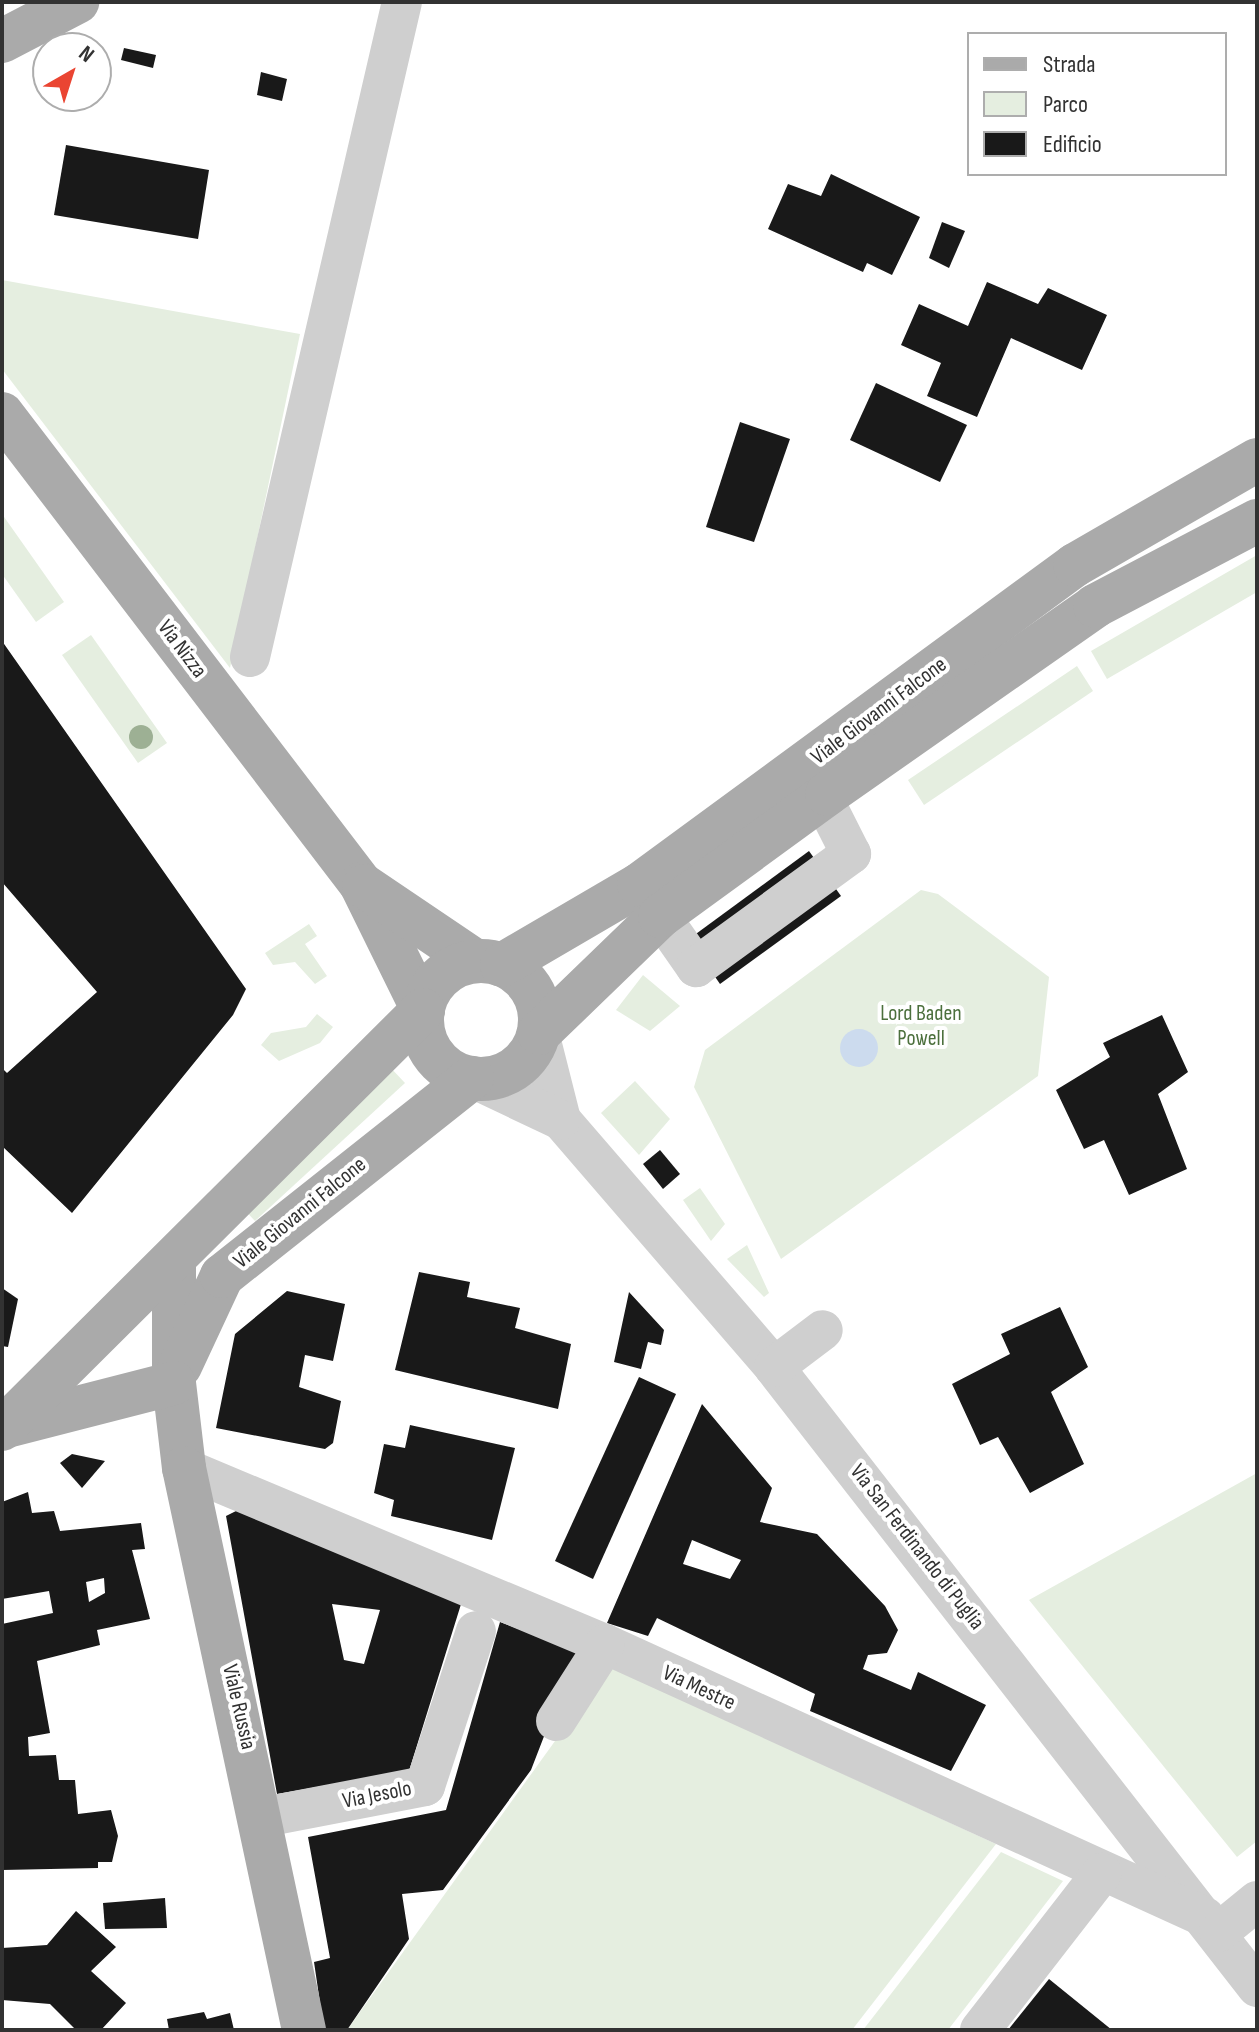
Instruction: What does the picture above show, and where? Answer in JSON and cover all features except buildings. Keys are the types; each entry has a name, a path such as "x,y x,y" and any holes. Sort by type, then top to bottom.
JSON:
{"main road":[{"path":"2,41 77,2"},
{"name":"Via Nizza","path":"2,414 361,884 423,1010"},
{"name":"Viale Giovanni Falcone","path":"539,1033 650,900 816,780 1075,565 1257,460"},
{"name":"Viale Giovanni Falcone","path":"816,780 1095,606 1257,521"},
{"name":"Via Nizza","path":"361,884 488,963"},
{"name":"Viale Giovanni Falcone","path":"488,963 650,900"},
{"path":"3,1427 174,1262 423,1010 440,977 488,963 536,1000 539,1033 507,1073 472,1078 454,1072 429,1046 423,1010"},
{"name":"Viale Giovanni Falcone","path":"174,1383 222,1276 472,1078"},
{"path":"3,1427 174,1383 174,1262"},
{"name":"Viale Russia","path":"174,1383 184,1468 264,1817 304,2030"}],"street":[{"path":"250,657 402,2"},
{"path":"650,900 696,967 851,854 816,780"},
{"name":"Via San Ferdinando di Puglia","path":"539,1033 561,1120"},
{"name":"Via San Ferdinando di Puglia","path":"472,1078 561,1120 774,1367 1214,1926 1257,1987"},
{"path":"774,1367 823,1330"},
{"name":"Via Mestre","path":"184,1468 605,1644 1214,1926"},
{"name":"Via Jesolo","path":"264,1817 425,1786 476,1631"},
{"path":"556,1721 605,1644"},
{"path":"980,2030 1102,1873"},
{"path":"1214,1926 1257,1901"}],"green space":[{"path":"2,280 300,334 230,668 2,369"},
{"path":"2,514 64,602 36,622 2,574"},
{"path":"1257,555 1257,592 1107,679 1091,651"},
{"path":"91,635 167,743 138,763 62,655"},
{"path":"1077,666 1093,691 924,805 908,780"},
{"name":"Lord Baden Powell","path":"921,890 938,894 1049,977 1038,1076 781,1259 694,1087 705,1050"},
{"path":"309,924 317,936 305,944 327,976 315,984 295,962 273,965 265,953"},
{"path":"643,975 680,1006 650,1031 616,1010"},
{"path":"317,1014 333,1027 320,1043 279,1061 261,1045 271,1033 306,1027"},
{"path":"389,1066 405,1083 255,1221 239,1204"},
{"path":"635,1081 670,1119 639,1155 601,1113"},
{"path":"700,1188 725,1224 711,1241 683,1200"},
{"path":"747,1245 769,1293 764,1297 727,1259"},
{"path":"1257,1473 1257,1841 1237,1857 1029,1600"},
{"path":"609,1666 996,1844 852,2030 347,2030"},
{"path":"1001,1852 1063,1881 948,2030 863,2030"}],"water":[{"path":"859,1029 872,1035 878,1048 872,1061 859,1067 846,1061 840,1048 846,1035"}]}
